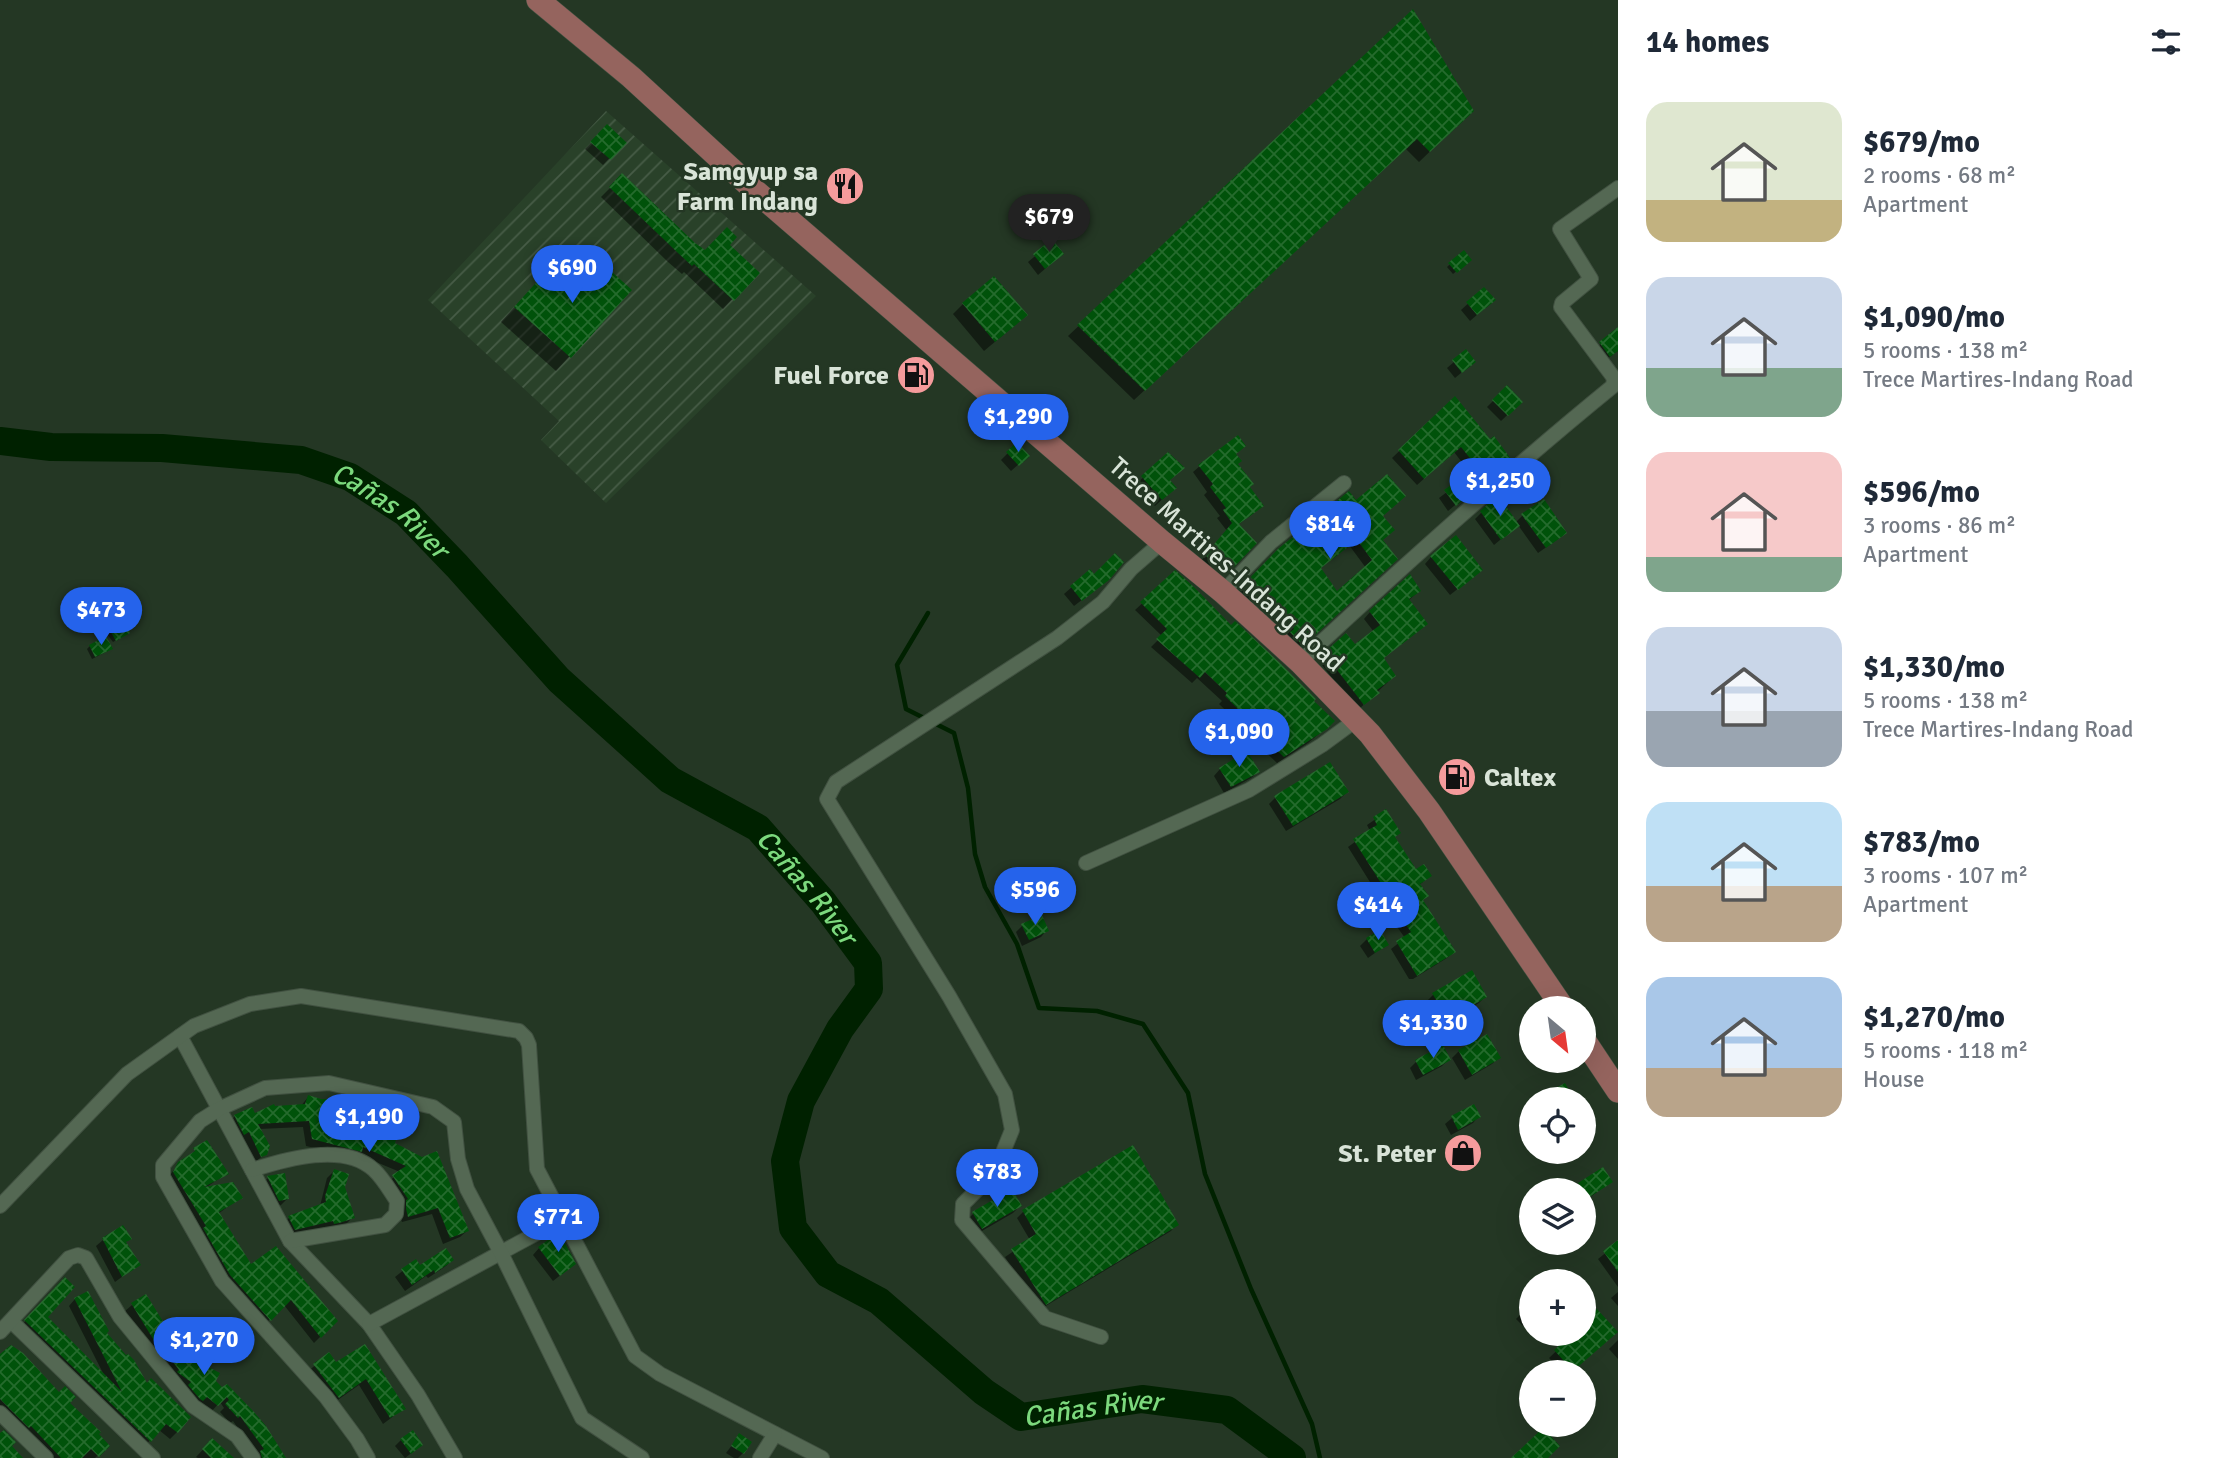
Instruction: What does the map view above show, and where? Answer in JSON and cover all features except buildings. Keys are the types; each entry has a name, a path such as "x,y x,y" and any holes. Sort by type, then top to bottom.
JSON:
{"main road":[{"name":"Trece Martires-Indang Road","path":"538,0 631,77 753,189 1223,592 1300,662 1385,752 1429,811 1555,996"},
{"path":"1596,1058 1618,1091"}],"street":[{"path":"1300,662 1431,540 1531,453 1614,386 1614,378 1561,307 1562,303 1591,279 1560,229 1618,188"},
{"path":"1223,592 1271,542 1344,483"},
{"path":"1101,1337 1045,1318 962,1220 963,1204 995,1172 1012,1130 1005,1094 949,996 827,799 836,782 1057,638 1103,602 1130,569 1162,542"},
{"path":"1086,863 1249,790 1322,745 1356,720"},
{"path":"0,1206 127,1074 194,1026 250,1004 301,996 519,1031 529,1045 537,1169 635,1356 660,1374 822,1458"},
{"path":"180,1036 290,1241 369,1324 418,1395 455,1458"},
{"path":"368,1458 326,1397 222,1281 163,1177 163,1165 200,1121 265,1088 328,1083 433,1107 454,1122 458,1159 467,1189 582,1418 642,1458"},
{"path":"252,1170 292,1158 319,1154 361,1161 375,1171 397,1201 396,1214 385,1225 290,1241"},
{"path":"369,1324 563,1219"},
{"path":"0,1332 69,1258 78,1255 86,1258 120,1317 193,1406 237,1436 253,1458"},
{"path":"11,1321 153,1458"},
{"path":"0,1413 46,1458"},
{"path":"760,1458 775,1434"}],"shaded area":[{"path":"606,111 816,296 606,503 541,440 559,421 428,300"}],"waterway":[{"name":"Cañas River","path":"0,441 51,447 162,448 301,460 350,477 406,513 559,680 670,780 758,828 823,902 868,963 869,989 840,1029 801,1101 785,1161 793,1228 828,1274 879,1301 984,1392 1021,1417 1142,1399 1227,1410 1292,1458"},
{"path":"926,719 906,709 897,665 928,613"},
{"path":"934,723 954,733 968,788 975,854 985,887 1017,944 1039,1008 1097,1011 1143,1024 1188,1093 1205,1174 1251,1289 1312,1424 1320,1458"}],"place":[{"name":"Samgyup sa Farm Indang","path":"845,186"},
{"name":"Fuel Force","path":"916,375"},
{"name":"Caltex","path":"1457,777"},
{"name":"St. Peter","path":"1463,1153"}]}
